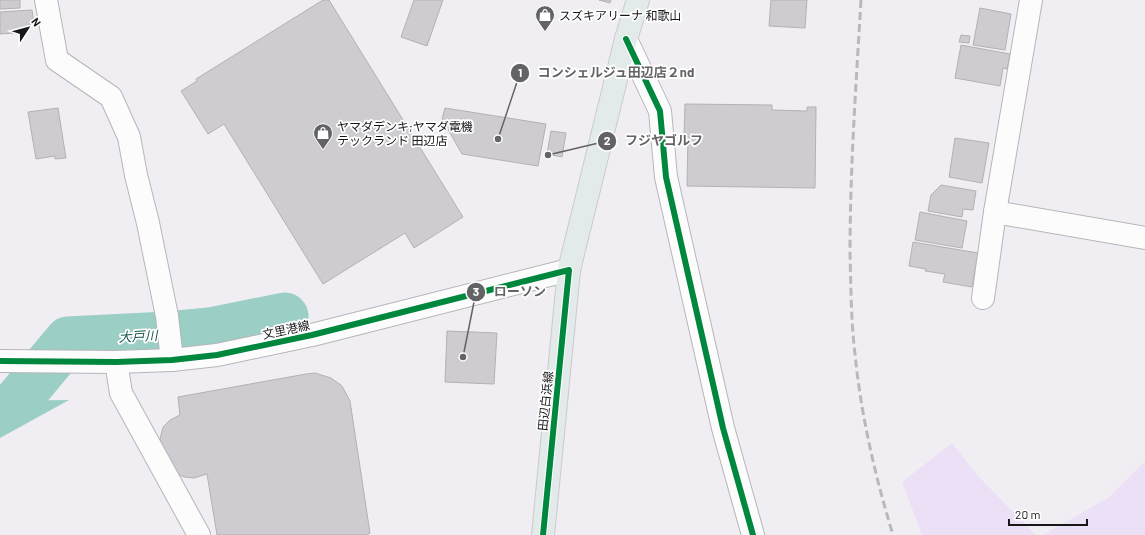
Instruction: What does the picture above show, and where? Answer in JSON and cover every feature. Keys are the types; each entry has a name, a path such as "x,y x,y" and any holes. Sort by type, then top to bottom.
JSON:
{"main road":[{"name":"田辺白浜線","path":"543,535 569,270 626,39 638,0"}],"street":[{"path":"46,0 57,60 111,97 129,137 167,316 171,352"},
{"path":"983,298 995,212 1032,0"},
{"path":"626,39 660,111 666,177 723,428 753,535"},
{"path":"995,212 1145,238"},
{"name":"文里港線","path":"0,361 116,362 171,352 217,355 312,335 569,270"},
{"path":"116,362 121,393 199,535"}],"shaded area":[{"path":"69,400 0,438 0,401"},
{"path":"952,443 978,476 1036,535 922,535 902,482"},
{"path":"1145,461 1145,535 1043,535 1108,498"}],"building":[{"path":"0,0 20,0 20,8 0,9"},
{"path":"323,0 329,0 463,217 414,248 405,233 323,284 224,124 208,134 181,91 197,81 196,79"},
{"path":"414,0 443,0 427,46 401,37"},
{"path":"599,0 611,0 610,3"},
{"path":"771,0 807,0 805,28 769,26"},
{"path":"980,8 1011,14 1005,50 973,45"},
{"path":"32,10 34,24 28,25 28,32 0,34 0,12"},
{"path":"961,35 970,36 969,43 959,42"},
{"path":"961,45 1010,54 1007,69 1003,68 1000,86 955,78"},
{"path":"685,104 772,105 772,110 807,111 807,107 816,107 815,188 687,186 688,136 684,136"},
{"path":"58,108 66,158 55,159 55,156 36,159 28,112"},
{"path":"445,108 546,124 538,166 462,154 442,119"},
{"path":"551,131 566,133 562,157 547,154"},
{"path":"955,138 989,143 982,183 949,177"},
{"path":"941,185 976,191 973,210 963,209 962,217 928,211 931,195"},
{"path":"920,212 967,221 962,248 915,240"},
{"path":"913,242 978,253 972,287 943,282 945,274 925,271 926,269 909,266"},
{"path":"447,331 497,333 494,384 445,382"},
{"path":"315,373 331,378 342,386 350,401 370,533 367,535 217,535 207,474 194,478 184,477 173,472 160,443 163,427 170,420 180,415 178,397"}],"waterway":[{"name":"大戸川","path":"17,401 68,340 167,335 210,331 285,316"}],"railway":[{"path":"861,0 851,190 850,254 852,317 858,377 865,423 880,490 893,535"}],"cycle path":[{"path":"626,39 660,111 666,177 723,428 753,535"},
{"path":"0,361 116,362 172,360 217,355 312,335 569,270 543,535"}],"place":[{"name":"スズキアリーナ 和歌山","path":"545,32"},
{"name":"コンシェルジュ田辺店２nd","path":"498,139"},
{"name":"ヤマダデンキ;ヤマダ電機 テックランド 田辺店","path":"323,150"},
{"name":"フジヤゴルフ","path":"548,155"},
{"name":"ローソン","path":"463,357"}]}
